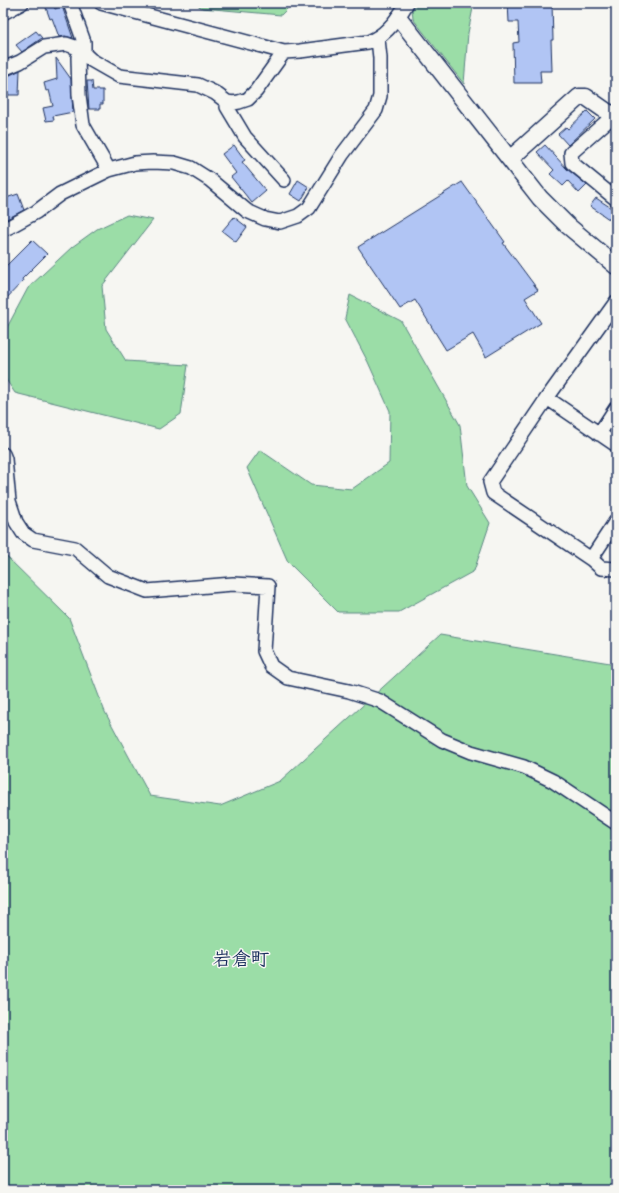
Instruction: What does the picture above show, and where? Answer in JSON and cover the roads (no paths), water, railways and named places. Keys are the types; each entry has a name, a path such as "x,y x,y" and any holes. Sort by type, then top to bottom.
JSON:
{"street":[{"path":"3,13 22,3"},
{"path":"70,3 84,42 84,50 78,57 79,95 83,125 109,170"},
{"path":"101,3 284,52 368,42 378,39 399,18 407,3"},
{"path":"399,18 540,198 567,225 616,266"},
{"path":"3,229 36,212 60,194 109,170 134,163 153,162 174,163 191,168 210,180 247,210 266,219 280,222 298,216 309,208 342,155 376,110 380,96 380,58 378,39"},
{"path":"3,71 44,47 66,44 78,48 91,60 119,76 198,85 215,93 227,102 239,102 248,99 256,91 284,52"},
{"path":"510,159 579,97 586,97 615,115 571,153 572,163 616,199"},
{"path":"227,102 227,107 245,137 284,180"},
{"path":"614,308 547,398 490,482 493,493 591,559 601,568 616,569"},
{"path":"547,398 616,445"},
{"path":"599,434 616,408"},
{"path":"3,454 5,459 9,501 16,522 23,533 33,540 75,548 108,576 148,591 233,584 268,586 264,651 271,666 288,678 349,691 380,702 442,740 471,752 524,767 553,782 616,823"},
{"path":"591,559 616,521"}],"district":[{"name":"岩倉町","path":"241,958"}]}
